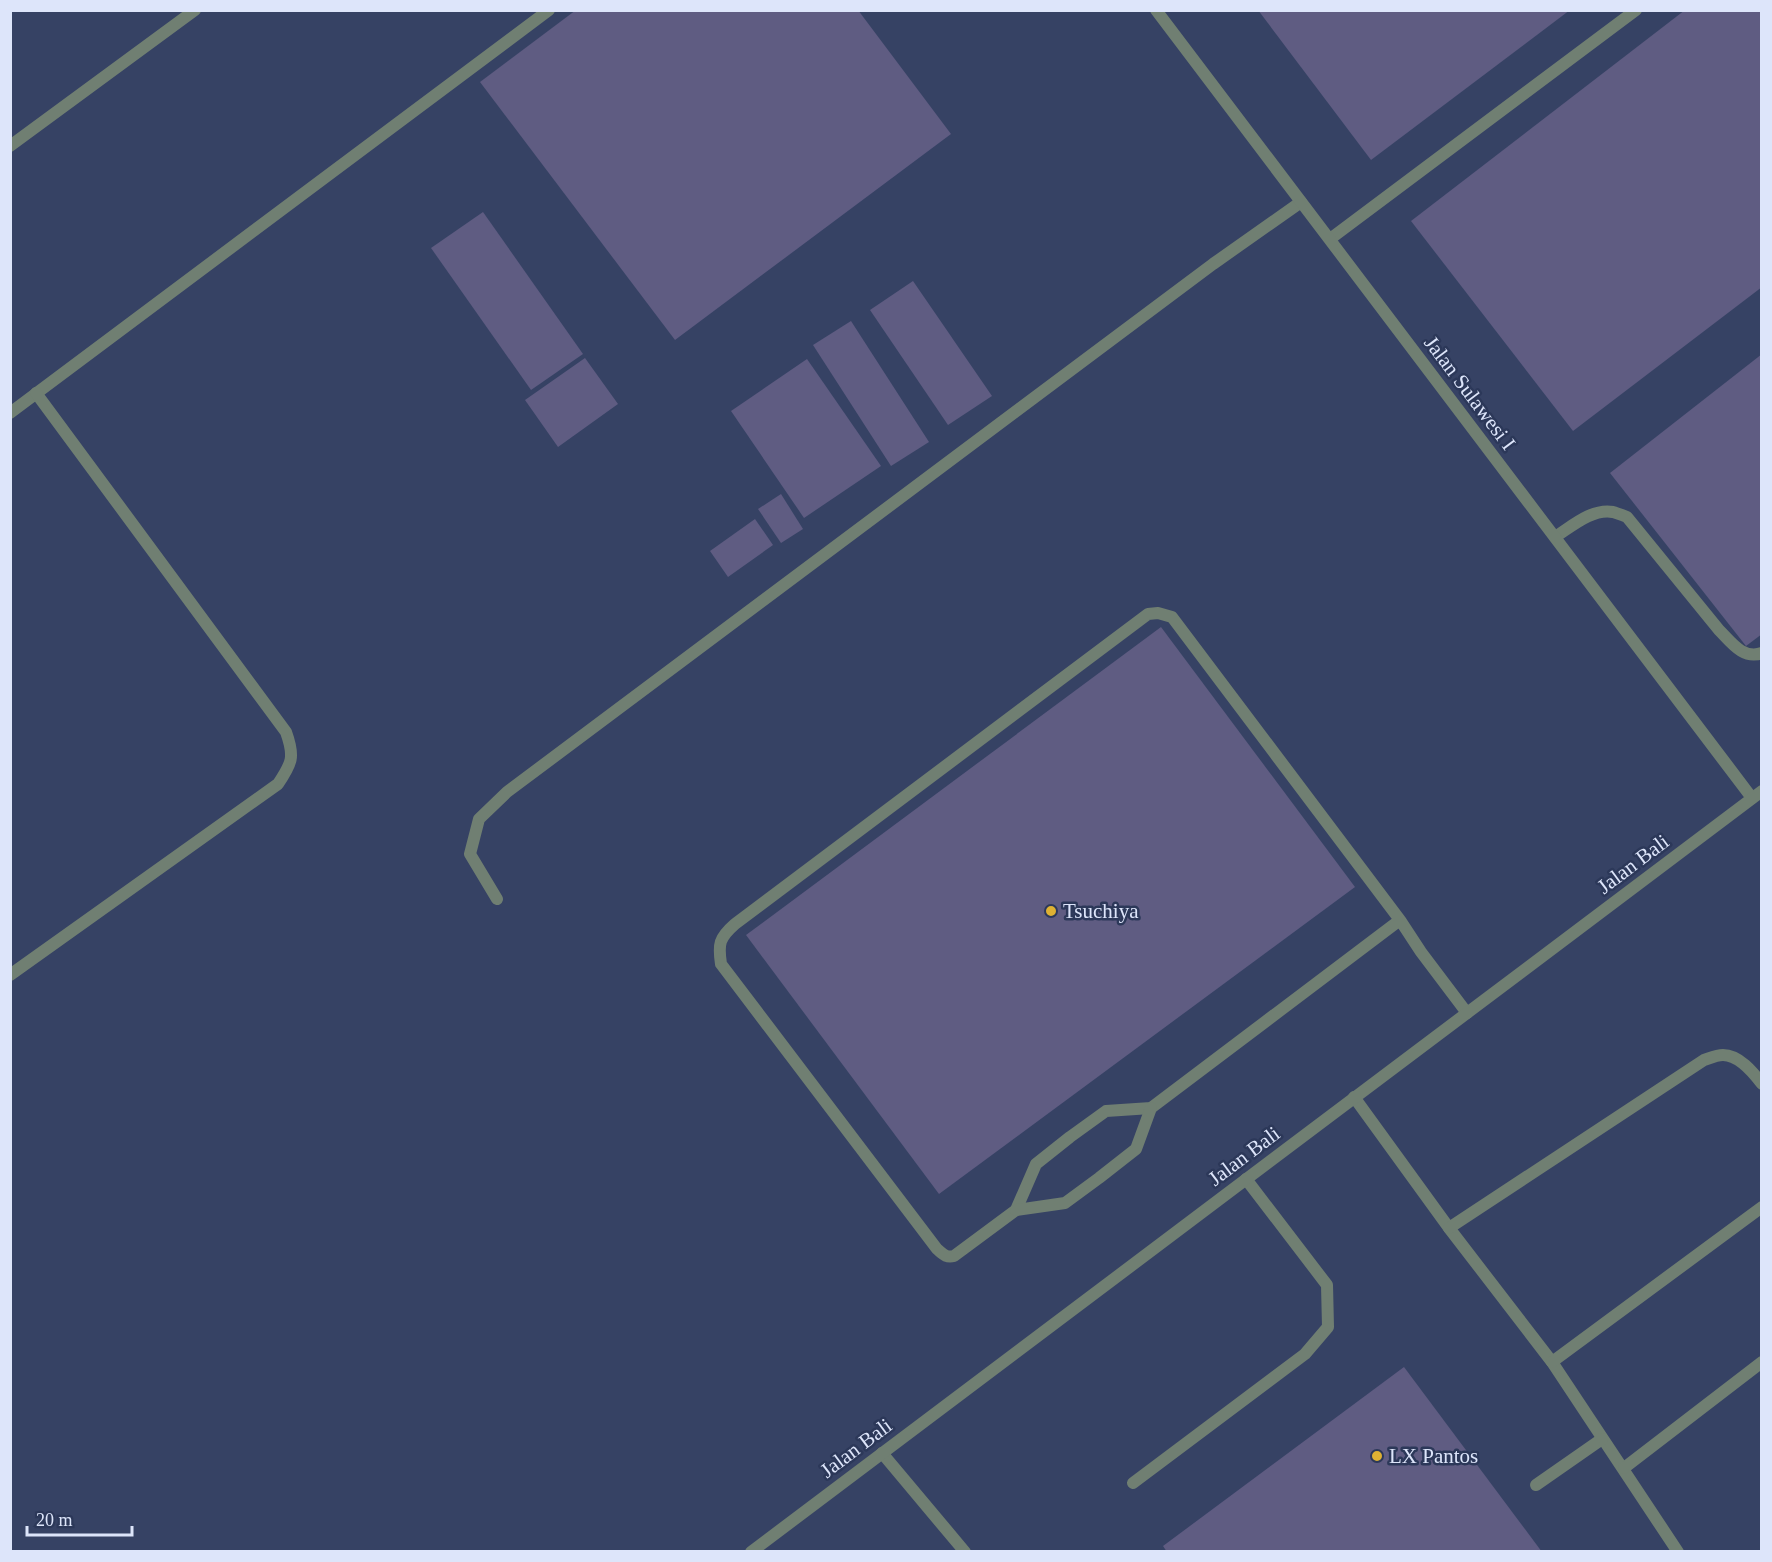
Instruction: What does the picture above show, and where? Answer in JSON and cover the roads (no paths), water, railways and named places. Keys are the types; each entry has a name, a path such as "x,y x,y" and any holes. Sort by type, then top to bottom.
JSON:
{"street":[{"path":"10,146 195,10"},
{"path":"10,413 549,10"},
{"name":"Jalan Sulawesi I","path":"1156,10 1555,537 1757,795"},
{"path":"1330,239 1636,10"},
{"path":"497,899 470,854 479,819 507,792 1203,271 1301,202"},
{"path":"10,975 278,784 290,765 292,749 286,732 36,393"},
{"path":"1555,537 1588,516 1599,512 1611,512 1627,517 1733,645 1745,654 1758,655 1761,653"},
{"path":"1400,920 1151,1108 1136,1149 1099,1178 1065,1203 1016,1210 950,1257 944,1256 937,1249 721,964 719,948 724,934 1148,614 1158,613 1172,617 1400,920 1467,1013"},
{"name":"Jalan Bali","path":"751,1551 1757,795"},
{"path":"1449,1228 1704,1060 1724,1055 1738,1060 1754,1073 1761,1084"},
{"path":"1354,1097 1449,1228 1552,1362 1678,1551"},
{"path":"1016,1210 1036,1164 1070,1137 1106,1111 1151,1108"},
{"path":"1133,1483 1305,1354 1328,1327 1327,1285 1246,1179"},
{"path":"1552,1362 1761,1207"},
{"path":"1624,1468 1761,1362"},
{"path":"1536,1485 1602,1439"},
{"path":"882,1453 966,1551"}],"place":[{"name":"Tsuchiya","path":"1051,911"},
{"name":"LX Pantos","path":"1377,1456"}]}
